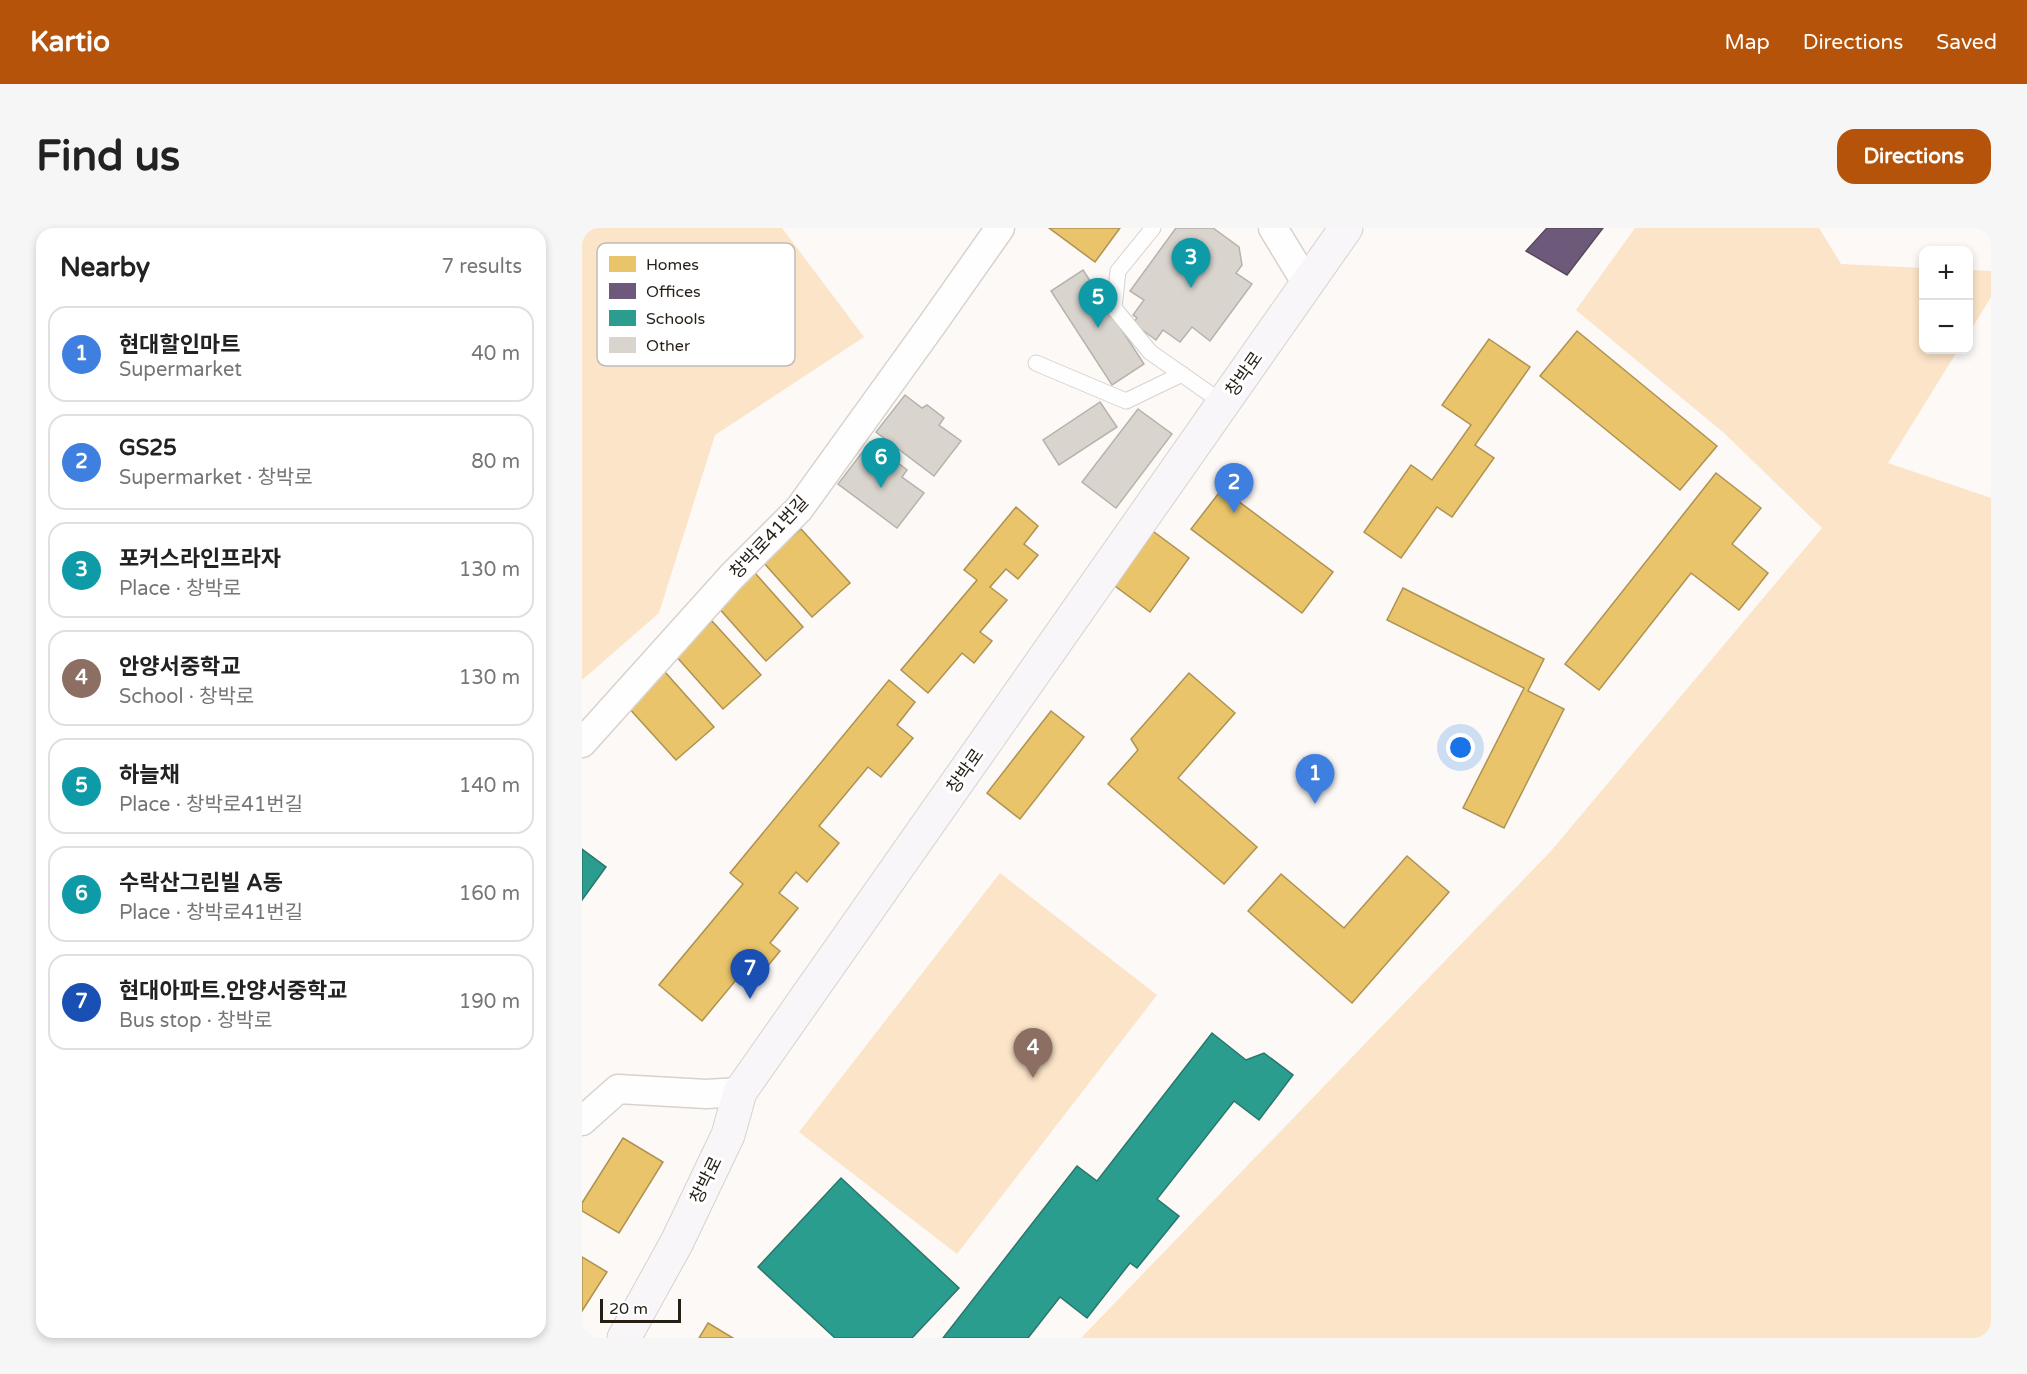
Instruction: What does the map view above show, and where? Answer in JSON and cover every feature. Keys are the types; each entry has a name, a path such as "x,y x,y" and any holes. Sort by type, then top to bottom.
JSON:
{"street":[{"name":"창박로41번길","path":"582,743 732,576 799,509 1000,228"},
{"path":"1273,228 1307,284"},
{"name":"창박로","path":"624,1338 677,1242 728,1135 740,1092 1346,228"},
{"path":"583,1116 618,1089 706,1094 740,1092"}],"lane":[{"path":"1153,228 1118,272 1114,308 1150,352 1223,403"},
{"path":"1036,363 1126,400 1182,374"}],"shaded area":[{"path":"582,228 782,228 793,243 597,243 597,366 795,366 795,245 864,337 715,435 659,613 582,680"},
{"path":"1635,228 1819,228 1841,264 1919,268 1919,354 1956,354 1888,463 1991,498 1991,1338 1081,1338 1551,851 1822,528 1724,433 1576,310"},
{"path":"1973,270 1991,271 1991,297 1973,326"},
{"path":"1000,873 1157,995 957,1254 799,1132"}],"building: Homes":[{"path":"1049,228 1120,228 1095,262"},
{"path":"1577,331 1717,446 1680,490 1540,376"},
{"path":"1489,339 1530,367 1475,445 1494,458 1452,517 1437,507 1401,558 1364,532 1411,465 1432,480 1471,425 1442,405"},
{"path":"1716,473 1761,508 1732,544 1768,573 1739,610 1691,573 1599,690 1565,664"},
{"path":"1222,489 1333,572 1302,613 1191,529"},
{"path":"1016,507 1038,526 1024,544 1038,555 1018,579 1006,569 990,587 1007,600 980,632 992,641 974,663 962,653 928,693 901,670 977,580 964,570"},
{"path":"801,529 850,583 812,617 763,562"},
{"path":"1150,529 1189,558 1150,612 1111,583"},
{"path":"755,573 803,627 766,661 717,606"},
{"path":"1403,588 1544,659 1528,691 1564,709 1504,828 1463,808 1524,688 1387,620"},
{"path":"712,621 761,675 723,709 675,655"},
{"path":"665,672 714,727 676,760 627,706"},
{"path":"1189,673 1235,713 1178,778 1257,847 1224,884 1108,784 1138,750 1131,739"},
{"path":"889,680 915,702 897,725 913,738 881,777 868,767 819,826 839,843 807,882 796,872 779,893 798,908 770,943 780,951 748,990 736,980 702,1021 659,985 743,884 730,873"},
{"path":"1051,711 1084,737 1020,819 987,793"},
{"path":"1407,856 1449,892 1352,1003 1248,911 1281,874 1344,928"},
{"path":"623,1138 663,1162 619,1233 582,1211 582,1203"},
{"path":"582,1257 607,1272 582,1311"},
{"path":"708,1323 733,1338 699,1338"}],"building: Offices":[{"path":"1547,228 1603,228 1567,275 1526,251"}],"building: Schools":[{"path":"582,849 606,867 582,900"},
{"path":"1212,1033 1246,1060 1264,1053 1293,1075 1259,1120 1234,1101 1157,1199 1179,1216 1137,1268 1130,1263 1087,1318 1060,1297 1028,1338 943,1338 1077,1166 1097,1181"},
{"path":"841,1178 959,1288 912,1338 835,1338 758,1267"}],"building: Other":[{"path":"1176,228 1213,228 1239,247 1242,265 1236,273 1252,284 1210,341 1192,327 1180,342 1163,330 1156,340 1133,323 1137,318 1133,315 1144,300 1130,291"},
{"path":"1083,270 1144,364 1112,385 1051,291"},
{"path":"905,395 922,408 927,405 944,418 939,425 961,441 934,476 876,432"},
{"path":"1100,402 1117,427 1059,465 1043,440"},
{"path":"1138,409 1172,434 1116,508 1082,482"},
{"path":"867,446 885,460 890,457 907,470 902,477 924,493 897,528 838,484"}],"place":[{"name":"포커스라인프라자","path":"1191,288"},
{"name":"하늘채","path":"1098,328"},
{"name":"수락산그린빌 A동","path":"881,488"},
{"name":"GS25","path":"1234,513"},
{"name":"현대할인마트","path":"1315,804"},
{"name":"현대아파트.안양서중학교","path":"750,999"},
{"name":"안양서중학교","path":"1033,1078"}]}
